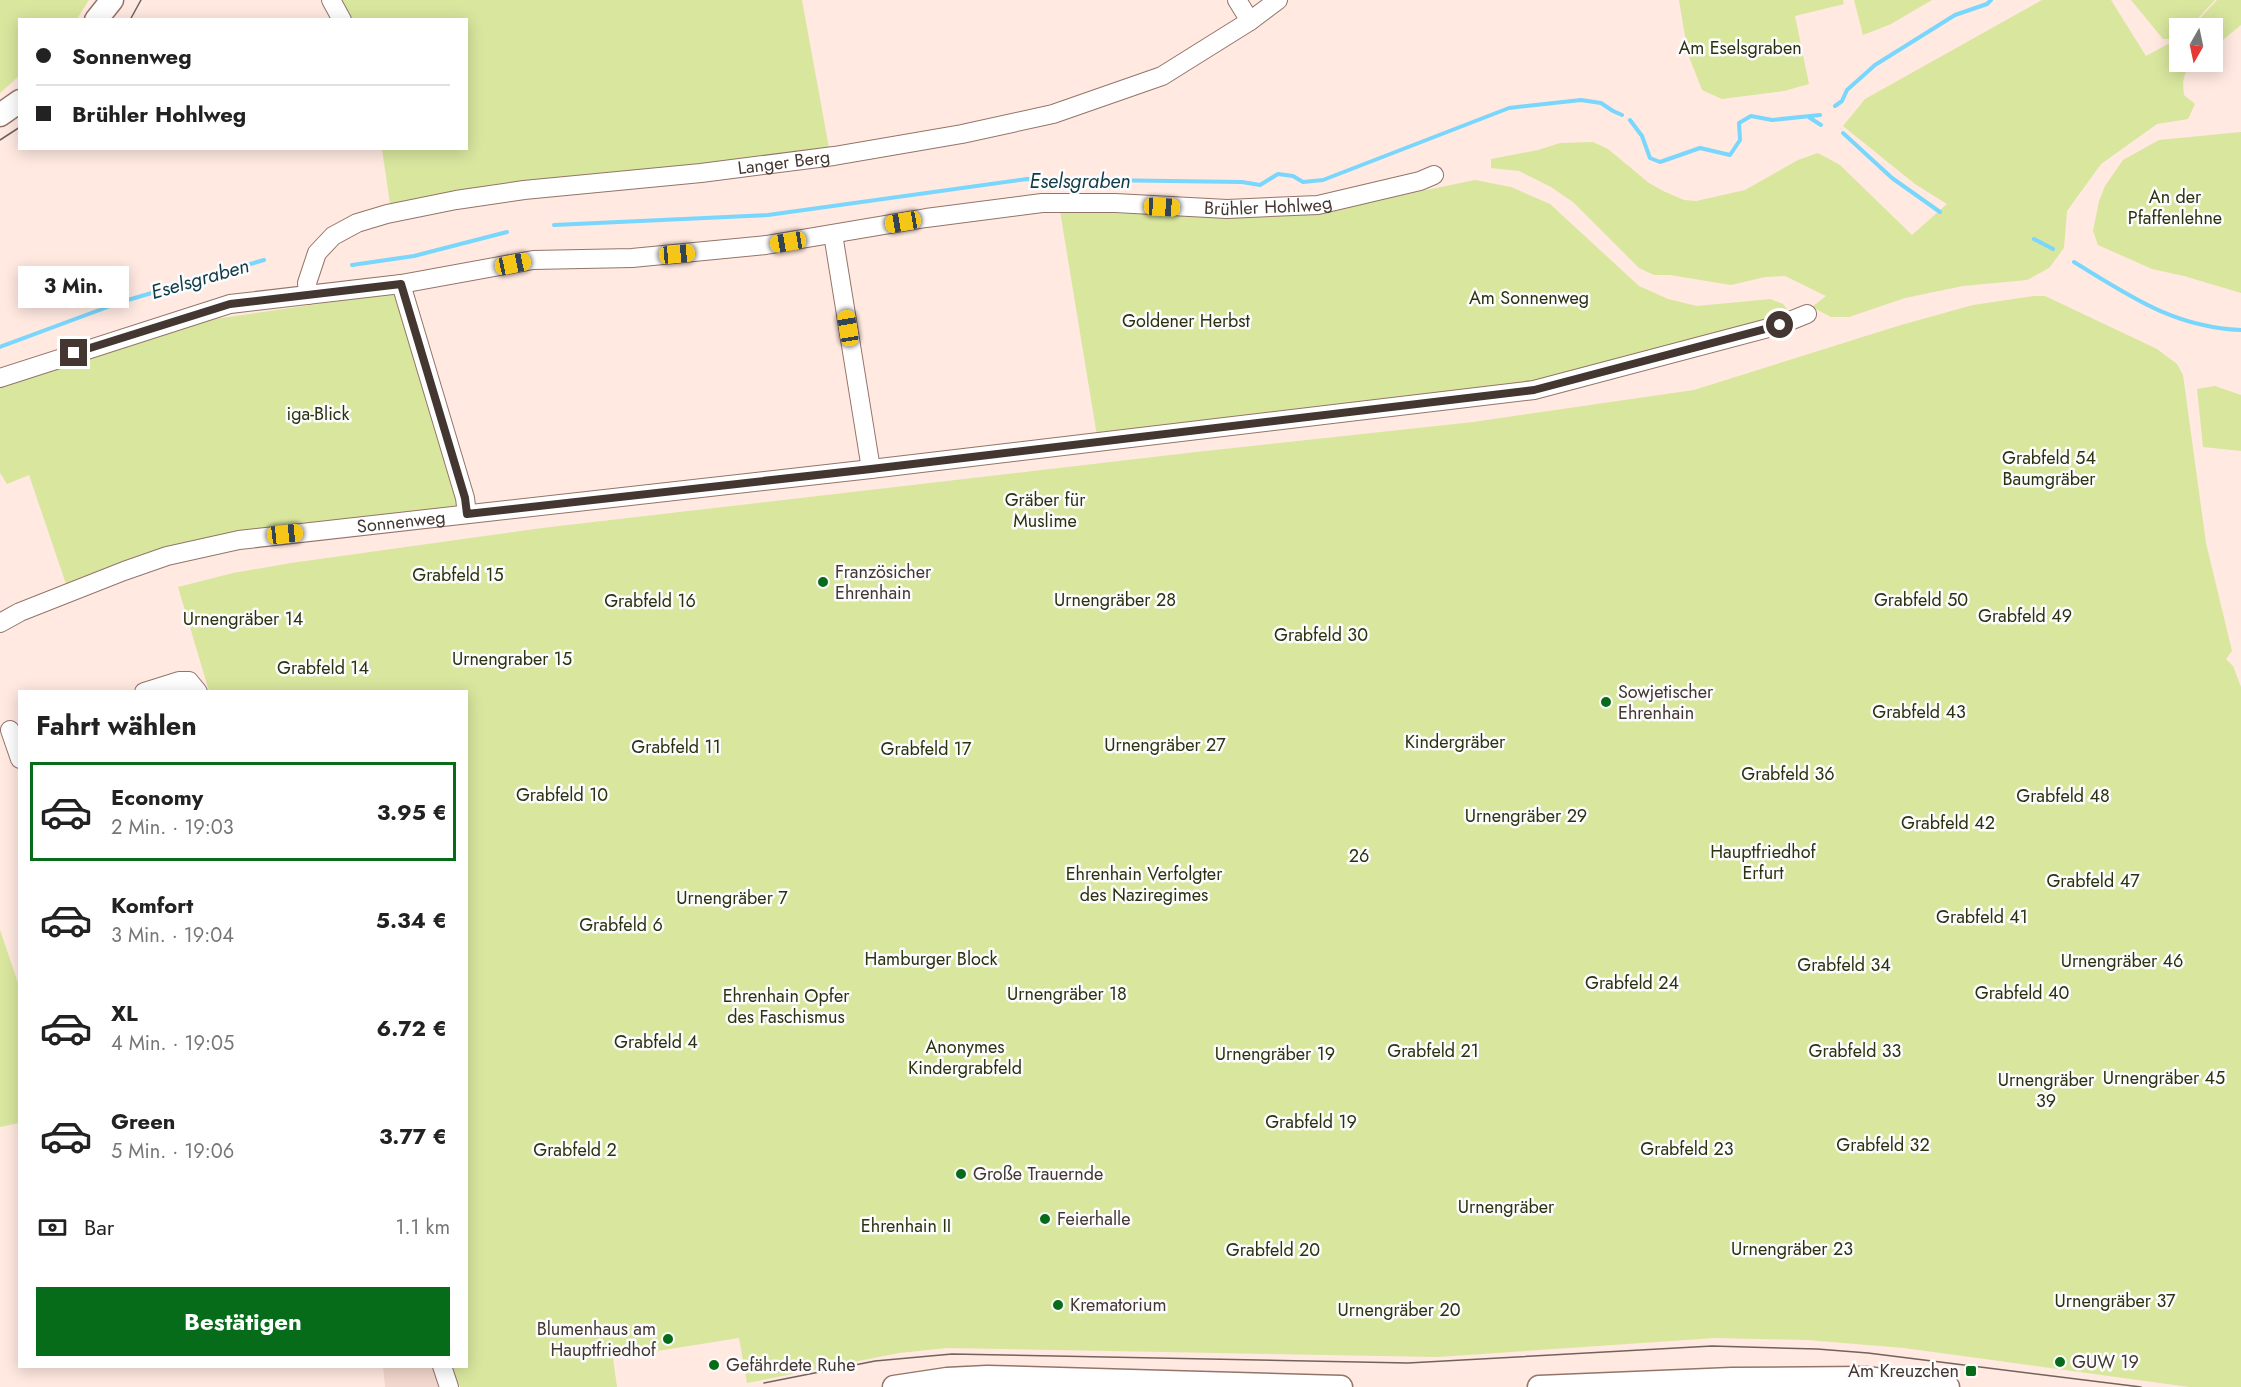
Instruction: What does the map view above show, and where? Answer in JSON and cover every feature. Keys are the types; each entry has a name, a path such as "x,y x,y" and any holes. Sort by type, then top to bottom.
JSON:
{"main road":[{"path":"98,18 112,0"},
{"path":"0,115 18,102"},
{"path":"894,1387 947,1379 987,1377 1341,1387"},
{"path":"1539,1387 1732,1379 1865,1378 1937,1386"}],"street":[{"path":"331,0 341,18"},
{"path":"1237,0 1250,21"},
{"name":"Langer Berg","path":"308,295 307,283 317,254 333,236 357,223 387,214 456,200 524,190 701,173 834,156 962,134 1042,116 1162,76 1250,21 1278,0"},
{"name":"Brühler Hohlweg","path":"0,378 230,304 401,284 533,260 632,258 766,245 926,218 1042,203 1104,203 1227,209 1318,206 1420,181 1434,175"},
{"path":"833,234 871,469"},
{"path":"401,284 465,498 467,514"},
{"name":"Sonnenweg","path":"0,623 67,593 167,556 239,540 871,469 1534,390 1780,325 1807,314"},
{"path":"150,690 179,681 189,681 196,690"},
{"path":"10,730 18,753"},
{"path":"443,1368 449,1387"}],"shaded area":[{"path":"383,1368 437,1368 444,1387 385,1387"}],"green space":[{"path":"0,0 89,0 78,18 18,18 18,77 0,93"},
{"path":"335,0 802,0 829,148 390,204 382,150 468,150 468,18 345,18"},
{"name":"Am Eselsgraben","path":"1679,0 1843,0 1844,4 1795,16 1809,84 1784,91 1722,99 1702,90 1688,54"},
{"path":"1854,0 1932,0 1891,24 1863,35"},
{"path":"2042,0 2111,0 2146,56 2169,43 2169,72 2187,72 2183,85 2184,95 2195,104 2188,119 2157,124 2101,164 2067,211 2064,248 2049,268 2027,280 1963,286 1905,298 1849,317 1831,317 1812,307 1826,296 1785,276 1765,277 1731,285 1670,275 1654,275 1639,268 1573,202 1551,187 1519,171 1491,168 1491,159 1538,150 1560,143 1593,142 1608,149 1649,183 1684,200 1696,201 1745,190 1798,160 1818,153 1840,165 1912,235 1947,204 1915,184 1843,126 1865,99"},
{"path":"2131,0 2215,0 2198,18 2169,18 2169,39 2163,39"},
{"path":"2217,0 2241,0 2241,25 2223,40 2223,18 2200,18"},
{"name":"An der Pfaffenlehne","path":"2241,132 2241,293 2152,269 2098,245 2093,231 2099,201 2105,186 2123,160 2159,140"},
{"name":"Goldener Herbst","path":"1475,180 1511,187 1550,204 1639,286 1668,299 1697,306 1770,299 1783,304 1789,312 1784,319 1532,384 1097,436 1060,211 1216,217 1378,200"},
{"name":"iga-Blick","path":"393,293 400,298 459,508 121,563 66,584 29,475 7,484 0,473 0,388 201,321"},
{"name":"Hauptfriedhof Erfurt","path":"2045,296 2157,349 2177,364 2183,375 2206,543 2232,651 2226,659 2233,666 2241,687 2241,1387 2189,1387 1904,1348 1807,1340 1715,1338 1438,1357 947,1348 899,1353 747,1383 739,1338 613,1358 617,1387 460,1387 452,1368 468,1368 468,690 209,690 178,587 233,573 291,563 542,528 1473,422 1694,390 1901,325 1973,305"},
{"path":"2215,386 2241,395 2241,451 2203,447 2197,389"},
{"path":"0,930 18,983 18,1123 0,1127"}],"waterway":[{"name":"Eselsgraben","path":"1835,106 1842,101 1847,90 1875,65 1955,15 1987,4 1991,0"},
{"name":"Eselsgraben","path":"554,225 768,215 1027,179 1242,182 1260,185 1278,174 1293,176 1303,182 1323,180 1509,108 1581,100 1601,103 1622,115"},
{"name":"Eselsgraben","path":"1630,120 1642,136 1650,158 1660,162 1700,148 1730,155 1740,140 1739,123 1751,116 1772,120 1820,115"},
{"path":"1810,118 1821,125"},
{"path":"1843,133 1892,178 1940,212"},
{"name":"Eselsgraben","path":"352,265 414,256 507,232"},
{"path":"2034,239 2053,249"},
{"name":"Eselsgraben","path":"0,347 121,302 264,260"},
{"path":"2074,262 2153,308 2194,323 2241,330"}],"tram line":[{"path":"131,18 141,0"},
{"path":"0,140 18,128"},
{"path":"764,1383 875,1361 952,1354 1408,1363 1712,1346 1868,1353 2141,1387"}],"place":[{"name":"Französicher Ehrenhain","path":"823,582"},
{"name":"Sowjetischer Ehrenhain","path":"1606,702"},
{"name":"Große Trauernde","path":"961,1174"},
{"name":"Feierhalle","path":"1045,1219"},
{"name":"Krematorium","path":"1058,1305"},
{"name":"Blumenhaus am Hauptfriedhof","path":"668,1339"},
{"name":"GUW 19","path":"2060,1362"},
{"name":"Gefährdete Ruhe","path":"714,1365"},
{"name":"Am Kreuzchen","path":"1971,1371"}],"route":[{"path":"74,353 230,304 401,284 465,498 467,514 871,469 1534,390 1621,369 1780,325"}],"park label":[{"name":"Am Sonnenweg","path":"1529,298"},
{"name":"Grabfeld 54 Baumgräber","path":"2049,468"},
{"name":"Gräber für Muslime","path":"1045,510"},
{"name":"Grabfeld 15","path":"458,575"},
{"name":"Urnengräber 28","path":"1115,600"},
{"name":"Grabfeld 50","path":"1921,600"},
{"name":"Grabfeld 16","path":"650,601"},
{"name":"Grabfeld 49","path":"2025,616"},
{"name":"Urnengräber 14","path":"243,619"},
{"name":"Grabfeld 30","path":"1321,635"},
{"name":"Urnengraber 15","path":"512,659"},
{"name":"Grabfeld 14","path":"323,668"},
{"name":"Grabfeld 43","path":"1919,712"},
{"name":"Kindergräber","path":"1455,742"},
{"name":"Urnengräber 27","path":"1165,745"},
{"name":"Grabfeld 11","path":"676,747"},
{"name":"Grabfeld 17","path":"926,749"},
{"name":"Grabfeld 36","path":"1788,774"},
{"name":"Grabfeld 10","path":"562,795"},
{"name":"Grabfeld 48","path":"2063,796"},
{"name":"Urnengräber 29","path":"1526,816"},
{"name":"Grabfeld 42","path":"1948,823"},
{"name":"26","path":"1359,856"},
{"name":"Grabfeld 47","path":"2093,881"},
{"name":"Ehrenhain Verfolgter des Naziregimes","path":"1144,884"},
{"name":"Urnengräber 7","path":"732,898"},
{"name":"Grabfeld 41","path":"1982,917"},
{"name":"Grabfeld 6","path":"621,925"},
{"name":"Hamburger Block","path":"931,959"},
{"name":"Urnengräber 46","path":"2122,961"},
{"name":"Grabfeld 34","path":"1844,965"},
{"name":"Grabfeld 24","path":"1632,983"},
{"name":"Grabfeld 40","path":"2022,993"},
{"name":"Urnengräber 18","path":"1067,994"},
{"name":"Ehrenhain Opfer des Faschismus","path":"786,1006"},
{"name":"Grabfeld 4","path":"656,1042"},
{"name":"Grabfeld 21","path":"1433,1051"},
{"name":"Grabfeld 33","path":"1855,1051"},
{"name":"Urnengräber 19","path":"1275,1054"},
{"name":"Anonymes Kindergrabfeld","path":"965,1057"},
{"name":"Urnengräber 45","path":"2164,1078"},
{"name":"Urnengräber 39","path":"2046,1090"},
{"name":"Grabfeld 19","path":"1311,1122"},
{"name":"Grabfeld 32","path":"1883,1145"},
{"name":"Grabfeld 23","path":"1687,1149"},
{"name":"Grabfeld 2","path":"575,1150"},
{"name":"Urnengräber","path":"1506,1207"},
{"name":"Ehrenhain II","path":"906,1226"},
{"name":"Urnengräber 23","path":"1792,1249"},
{"name":"Grabfeld 20","path":"1273,1250"},
{"name":"Urnengräber 37","path":"2115,1301"},
{"name":"Urnengräber 20","path":"1399,1310"}]}
